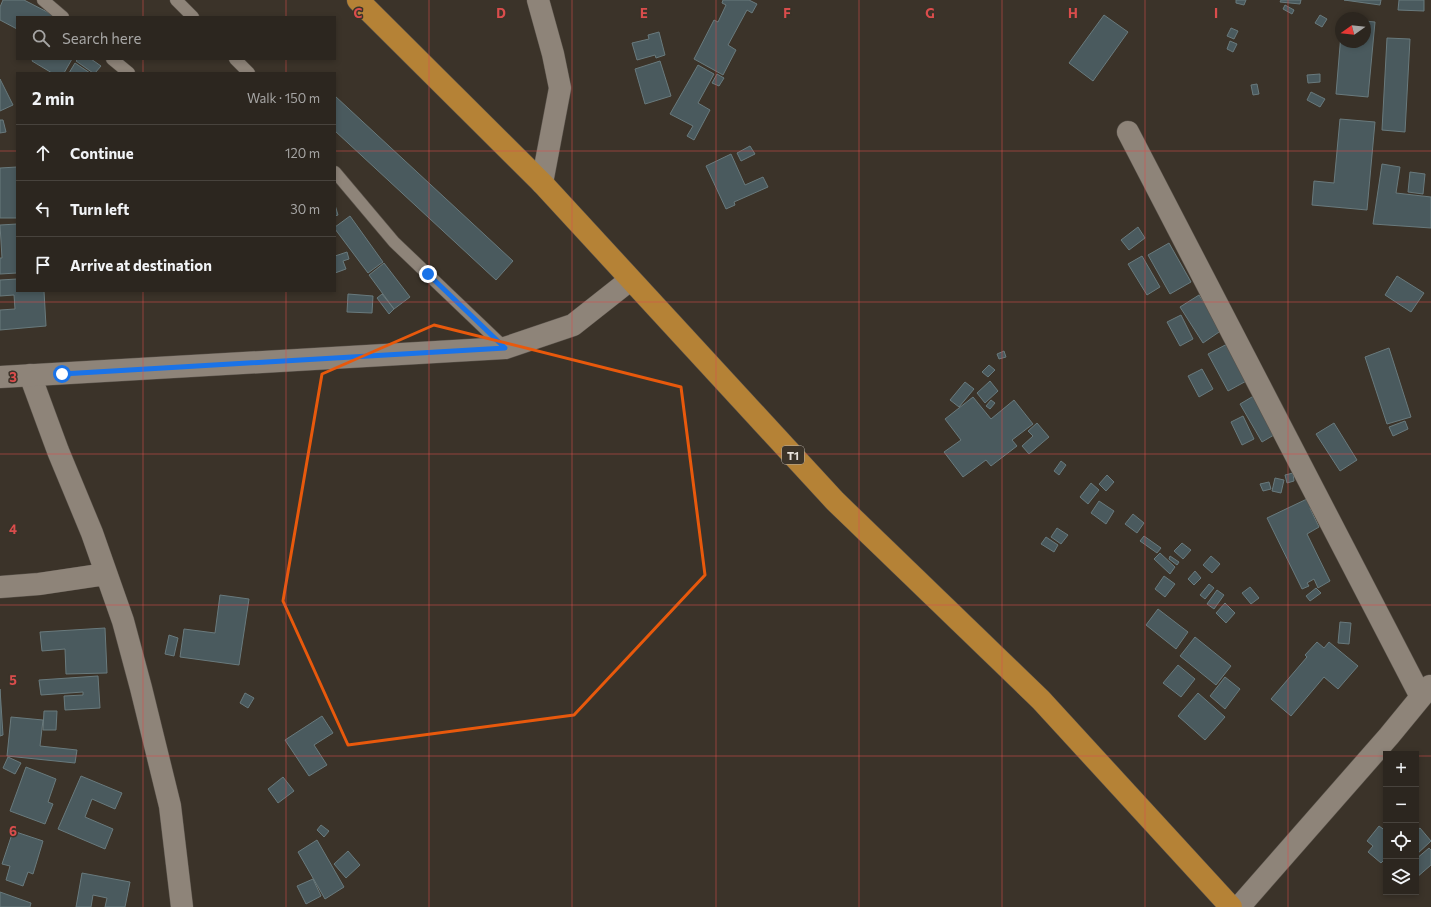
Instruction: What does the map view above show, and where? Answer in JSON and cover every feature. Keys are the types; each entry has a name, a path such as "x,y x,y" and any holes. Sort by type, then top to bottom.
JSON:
{"highway":[{"name":"T1","path":"358,0 542,183 835,501 1042,700 1231,907"}],"street":[{"path":"538,0 553,54 560,88 542,183"},
{"path":"1128,132 1426,691 1239,907"},
{"path":"0,377 505,348 572,325 630,280"},
{"path":"30,375 58,452 92,533 123,621 170,806 182,907"},
{"path":"0,587 39,584 106,574"}],"lane":[{"path":"44,0 62,16"},
{"path":"176,0 192,16"},
{"path":"113,60 128,72"},
{"path":"236,60 248,72"},
{"path":"336,173 394,242 505,348"}],"highlighted area":[{"path":"434,325 681,387 705,575 574,715 348,745 283,601 322,374"}],"building":[{"path":"3,0 24,0 55,16 16,16 16,28 0,20 0,7"},
{"path":"723,0 749,0 757,4 752,13 747,10 728,45 736,50 723,75 694,59 714,20 718,22 726,5 722,3"},
{"path":"1236,0 1246,0 1244,5 1236,3"},
{"path":"1281,0 1301,0 1300,4 1280,2"},
{"path":"1344,0 1381,0 1380,5"},
{"path":"1399,0 1424,0 1424,11 1398,10"},
{"path":"1285,5 1294,10 1292,14 1283,9"},
{"path":"1104,15 1128,32 1093,81 1069,63"},
{"path":"1320,15 1327,19 1322,27 1315,23"},
{"path":"1371,22 1375,22 1368,97 1336,94 1340,48 1371,48"},
{"path":"1231,28 1238,31 1234,39 1227,36"},
{"path":"659,32 665,55 656,58 655,55 637,60 632,43 649,39 648,35"},
{"path":"1387,38 1410,39 1405,132 1382,130"},
{"path":"1230,41 1237,44 1233,52 1227,49"},
{"path":"71,60 65,72 50,72 32,61"},
{"path":"92,60 101,66 96,72 92,72 76,61"},
{"path":"660,61 671,96 645,104 635,69"},
{"path":"75,63 88,72 70,72"},
{"path":"698,65 714,74 698,103 710,110 694,140 687,136 693,126 670,114"},
{"path":"717,74 724,78 719,86 712,83"},
{"path":"1320,74 1320,82 1308,83 1307,75"},
{"path":"0,79 13,105 0,111"},
{"path":"1257,84 1259,94 1253,95 1251,85"},
{"path":"1311,92 1325,99 1320,107 1307,100"},
{"path":"336,97 513,261 496,280 336,132"},
{"path":"1340,119 1375,122 1367,210 1312,205 1314,181 1334,183"},
{"path":"0,120 3,120 6,132 0,133"},
{"path":"750,146 755,154 741,161 737,153"},
{"path":"731,154 745,185 763,177 768,187 734,202 735,205 726,209 706,166"},
{"path":"1382,164 1400,167 1396,193 1431,197 1431,228 1373,224"},
{"path":"16,167 16,218 0,218 0,168"},
{"path":"1410,172 1425,174 1423,194 1408,192"},
{"path":"350,216 383,262 368,273 336,230 336,226"},
{"path":"16,224 16,273 0,274 0,258 2,258 0,225"},
{"path":"1138,227 1145,238 1129,250 1121,240"},
{"path":"1169,243 1191,282 1170,294 1148,255"},
{"path":"347,252 349,259 343,261 346,269 336,273 336,256"},
{"path":"1142,256 1160,287 1147,295 1128,264"},
{"path":"384,263 410,297 394,309 369,275"},
{"path":"1397,276 1424,293 1411,312 1385,295"},
{"path":"16,279 16,292 44,292 46,326 0,330 0,310 15,309 14,295 0,296 0,280"},
{"path":"348,294 373,296 372,313 347,312"},
{"path":"382,294 394,309 389,314 377,298"},
{"path":"1199,295 1222,330 1203,343 1180,307"},
{"path":"1181,315 1193,339 1180,346 1167,322"},
{"path":"1231,342 1250,379 1228,391 1208,354"},
{"path":"1389,348 1411,417 1387,424 1365,357"},
{"path":"1004,351 1006,357 999,359 997,354"},
{"path":"989,365 995,370 988,377 982,372"},
{"path":"1202,369 1213,389 1199,397 1188,376"},
{"path":"990,381 998,391 985,403 977,393"},
{"path":"965,382 974,389 959,407 950,400"},
{"path":"1257,394 1279,432 1262,442 1240,404"},
{"path":"973,397 991,419 1014,400 1033,424 1012,440 1017,446 991,466 986,460 963,477 944,452 961,440 945,419"},
{"path":"991,400 995,403 990,409 986,406"},
{"path":"1243,416 1254,439 1242,445 1231,422"},
{"path":"1405,421 1408,429 1393,436 1389,427"},
{"path":"1037,423 1049,437 1029,454 1022,446 1033,436 1028,431"},
{"path":"1334,423 1357,460 1340,471 1316,434"},
{"path":"1061,461 1066,465 1059,475 1054,471"},
{"path":"1293,473 1294,481 1287,483 1285,475"},
{"path":"1107,475 1114,482 1106,491 1099,484"},
{"path":"1275,478 1284,480 1281,493 1272,491"},
{"path":"1269,482 1271,489 1263,491 1260,484"},
{"path":"1091,483 1099,490 1088,504 1080,497"},
{"path":"1309,498 1314,506 1310,508 1319,527 1307,534 1330,581 1318,588 1314,579 1307,583 1309,586 1302,589 1267,518"},
{"path":"1099,501 1114,511 1106,524 1091,513"},
{"path":"1133,514 1144,523 1137,533 1125,524"},
{"path":"1057,528 1068,535 1061,544 1051,537"},
{"path":"1144,536 1161,548 1157,553 1140,541"},
{"path":"1046,537 1058,545 1054,552 1041,544"},
{"path":"1182,543 1191,550 1183,559 1174,551"},
{"path":"1160,553 1175,567 1170,574 1154,559"},
{"path":"1170,556 1179,562 1177,565 1169,559"},
{"path":"1211,556 1220,564 1212,573 1203,565"},
{"path":"1195,571 1201,578 1194,585 1188,579"},
{"path":"1164,576 1175,584 1165,597 1155,589"},
{"path":"1209,584 1214,588 1205,599 1200,595"},
{"path":"1250,587 1259,598 1251,604 1242,593"},
{"path":"1316,588 1321,593 1310,601 1306,596"},
{"path":"1217,590 1224,595 1214,609 1207,604"},
{"path":"220,595 249,599 239,665 180,657 184,629 215,633"},
{"path":"1225,603 1235,613 1226,623 1216,613"},
{"path":"1158,609 1188,632 1176,649 1146,625"},
{"path":"1340,622 1351,623 1349,644 1338,643"},
{"path":"105,628 107,673 66,674 65,649 42,651 40,632"},
{"path":"169,635 178,638 174,656 165,654"},
{"path":"1195,637 1231,666 1216,685 1180,656"},
{"path":"1317,642 1324,648 1329,642 1358,666 1338,689 1324,677 1291,716 1271,699 1307,657 1305,655"},
{"path":"1178,665 1195,679 1181,697 1163,683"},
{"path":"98,676 100,708 65,710 64,696 83,695 83,692 41,695 39,680"},
{"path":"1225,677 1240,689 1225,709 1210,696"},
{"path":"0,689 3,735 0,736"},
{"path":"245,693 254,698 248,708 240,703"},
{"path":"1198,693 1225,717 1205,740 1178,716"},
{"path":"44,711 57,711 56,730 43,730"},
{"path":"322,716 333,733 314,745 327,765 309,776 285,740"},
{"path":"11,717 43,720 40,746 77,750 75,763 7,756"},
{"path":"8,757 21,763 15,774 3,768"},
{"path":"26,767 56,779 48,802 53,804 45,824 10,811"},
{"path":"81,776 122,793 115,809 92,799 85,817 113,829 105,849 58,829"},
{"path":"283,777 294,791 278,803 268,789"},
{"path":"321,825 329,831 324,837 317,830"},
{"path":"1379,826 1383,829 1383,861 1381,863 1368,852 1373,846 1367,841"},
{"path":"1420,828 1431,841 1419,852"},
{"path":"13,831 43,841 33,874 28,872 23,886 6,880 10,866 2,864"},
{"path":"317,840 344,887 325,899 298,852"},
{"path":"1429,848 1431,850 1431,865 1419,875 1419,859 1419,856"},
{"path":"348,851 360,865 346,878 334,864"},
{"path":"82,873 130,882 125,907 105,907 107,898 93,895 91,907 76,907"},
{"path":"313,879 321,896 306,904 297,886"},
{"path":"0,892 31,903 30,907 0,907"}],"route":[{"path":"62,374 505,348 428,274"}]}
